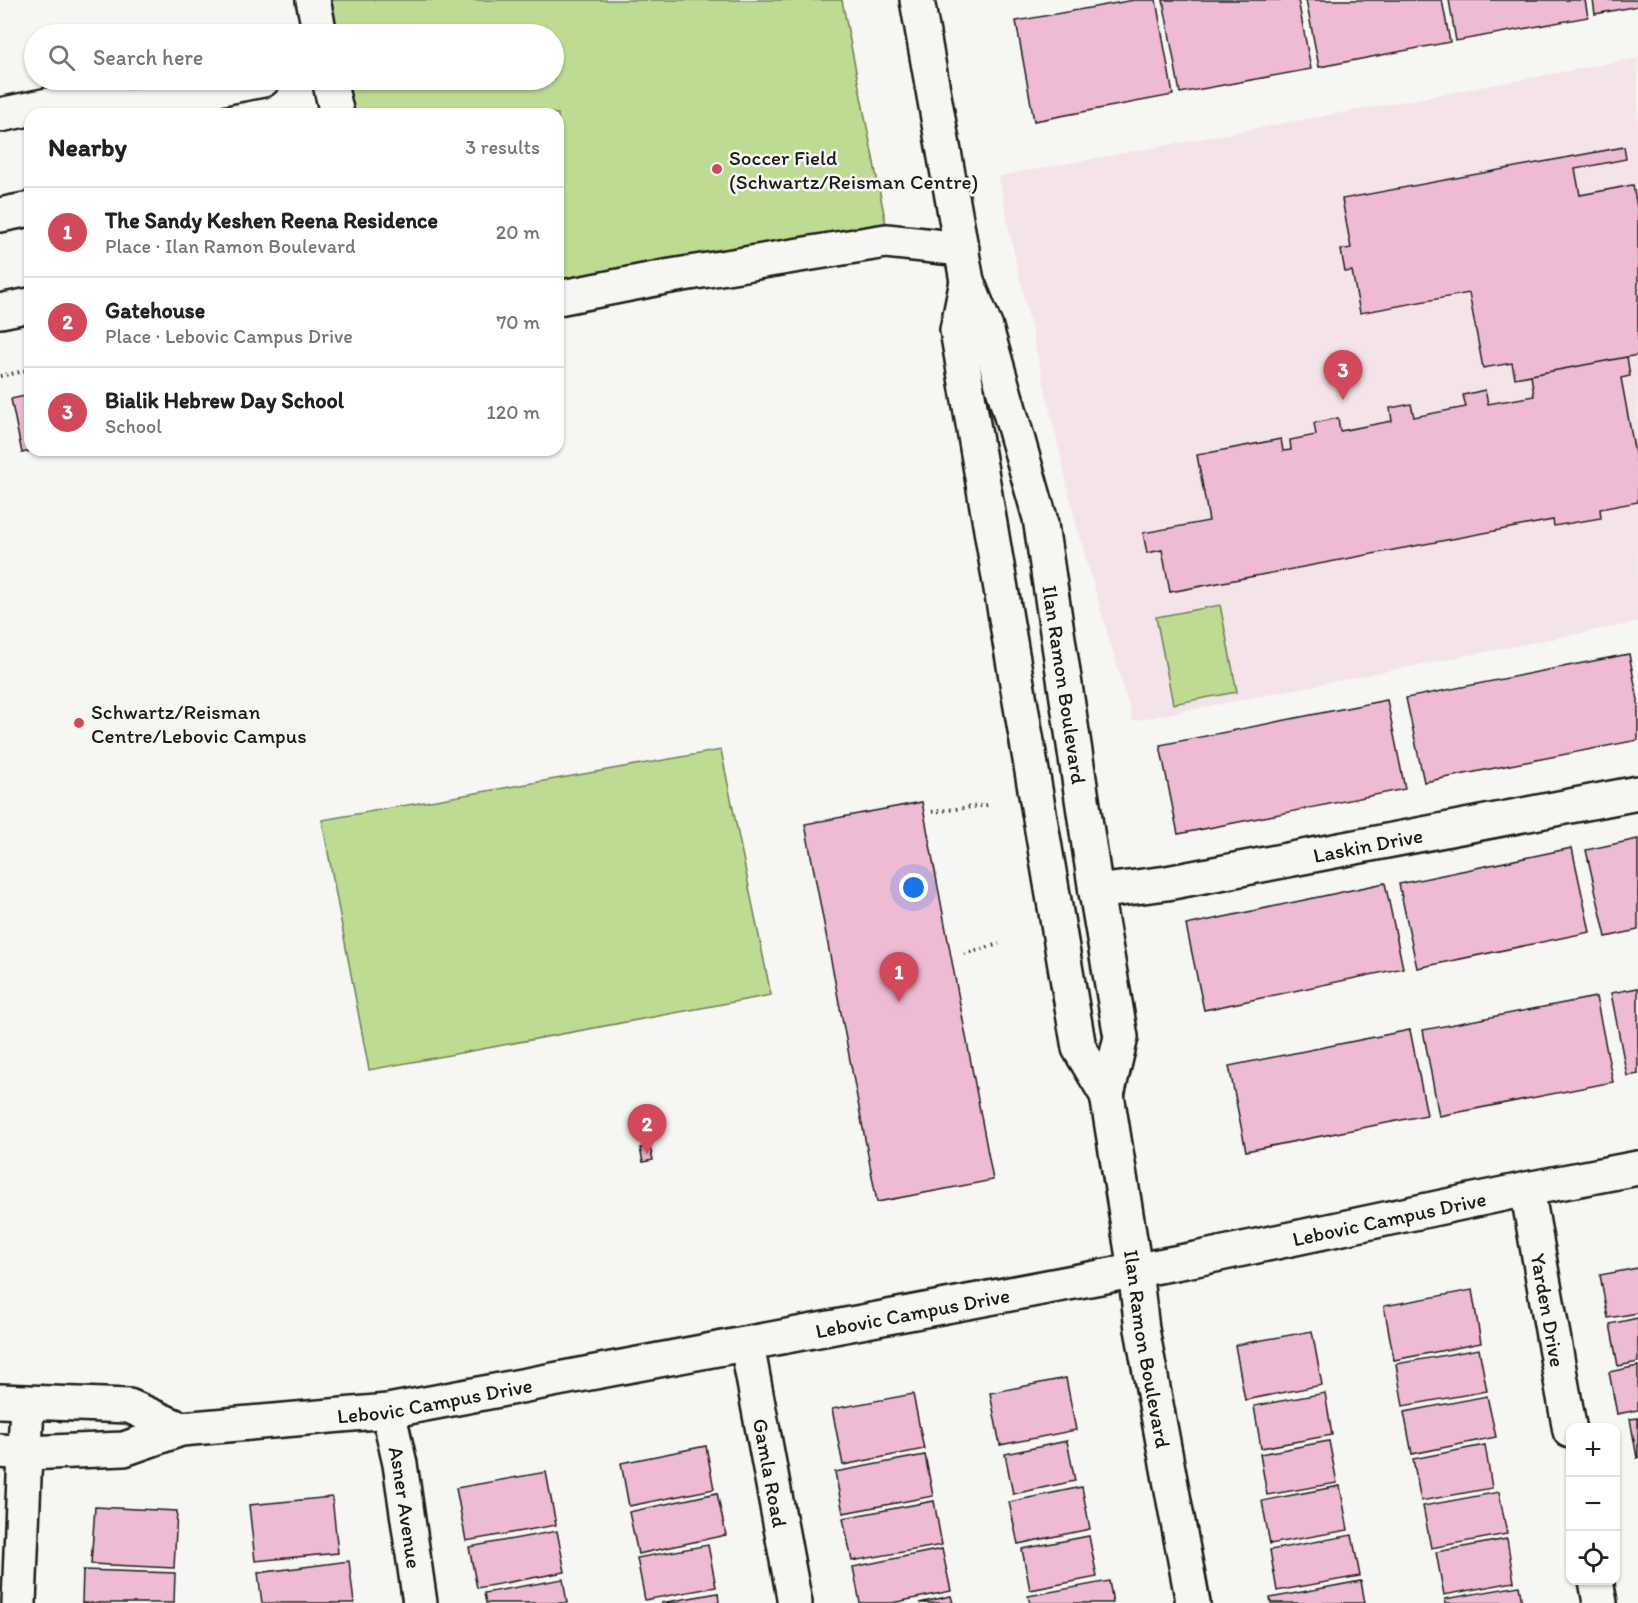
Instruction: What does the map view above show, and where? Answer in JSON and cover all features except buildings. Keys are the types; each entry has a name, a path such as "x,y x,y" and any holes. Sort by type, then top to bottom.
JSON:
{"street":[{"path":"313,0 318,24"},
{"name":"Ilan Ramon Boulevard","path":"917,0 965,265 986,328 1040,518 1096,892 1121,1037 1107,1095"},
{"path":"130,108 216,90"},
{"path":"331,90 336,108"},
{"path":"34,108 111,92 115,108"},
{"path":"0,115 24,110"},
{"path":"0,215 24,210"},
{"path":"564,297 665,277 886,241 965,265"},
{"name":"Ilan Ramon Boulevard","path":"965,265 957,330 1025,732 1079,1048 1107,1095 1135,1270 1142,1329 1193,1603"},
{"path":"0,311 24,306"},
{"name":"Laskin Drive","path":"1096,892 1167,883 1638,793"},
{"name":"Lebovic Campus Drive","path":"13,1452 124,1449 181,1429 388,1411 1196,1259 1527,1189 1638,1168"},
{"name":"Yarden Drive","path":"1527,1189 1569,1423"},
{"name":"Gamla Road","path":"747,1345 795,1603"},
{"path":"13,1402 19,1603"},
{"name":"Lebovic Campus Drive","path":"13,1402 129,1406 181,1429"},
{"name":"Asner Avenue","path":"388,1411 400,1464 420,1603"},
{"path":"1597,1585 1600,1603"}],"path":[{"path":"0,376 24,371"},
{"path":"932,812 988,805"},
{"path":"964,954 999,944"}],"shaded area":[{"path":"1638,58 1638,622 1133,721 1077,528 1013,249 999,176"}],"green space":[{"name":"Soccer Field (Schwartz/Reisman Centre)","path":"321,0 842,0 886,224 564,286 564,108 344,108 340,90 564,90 564,24 326,24"},
{"path":"1220,605 1237,692 1173,704 1156,617"},
{"path":"721,750 771,995 369,1070 322,820"}],"place":[{"name":"Soccer Field (Schwartz/Reisman Centre)","path":"717,169"},
{"name":"Bialik Hebrew Day School","path":"1343,400"},
{"name":"Schwartz/Reisman Centre/Lebovic Campus","path":"79,723"},
{"name":"The Sandy Keshen Reena Residence","path":"899,1002"},
{"name":"Gatehouse","path":"647,1154"}]}
